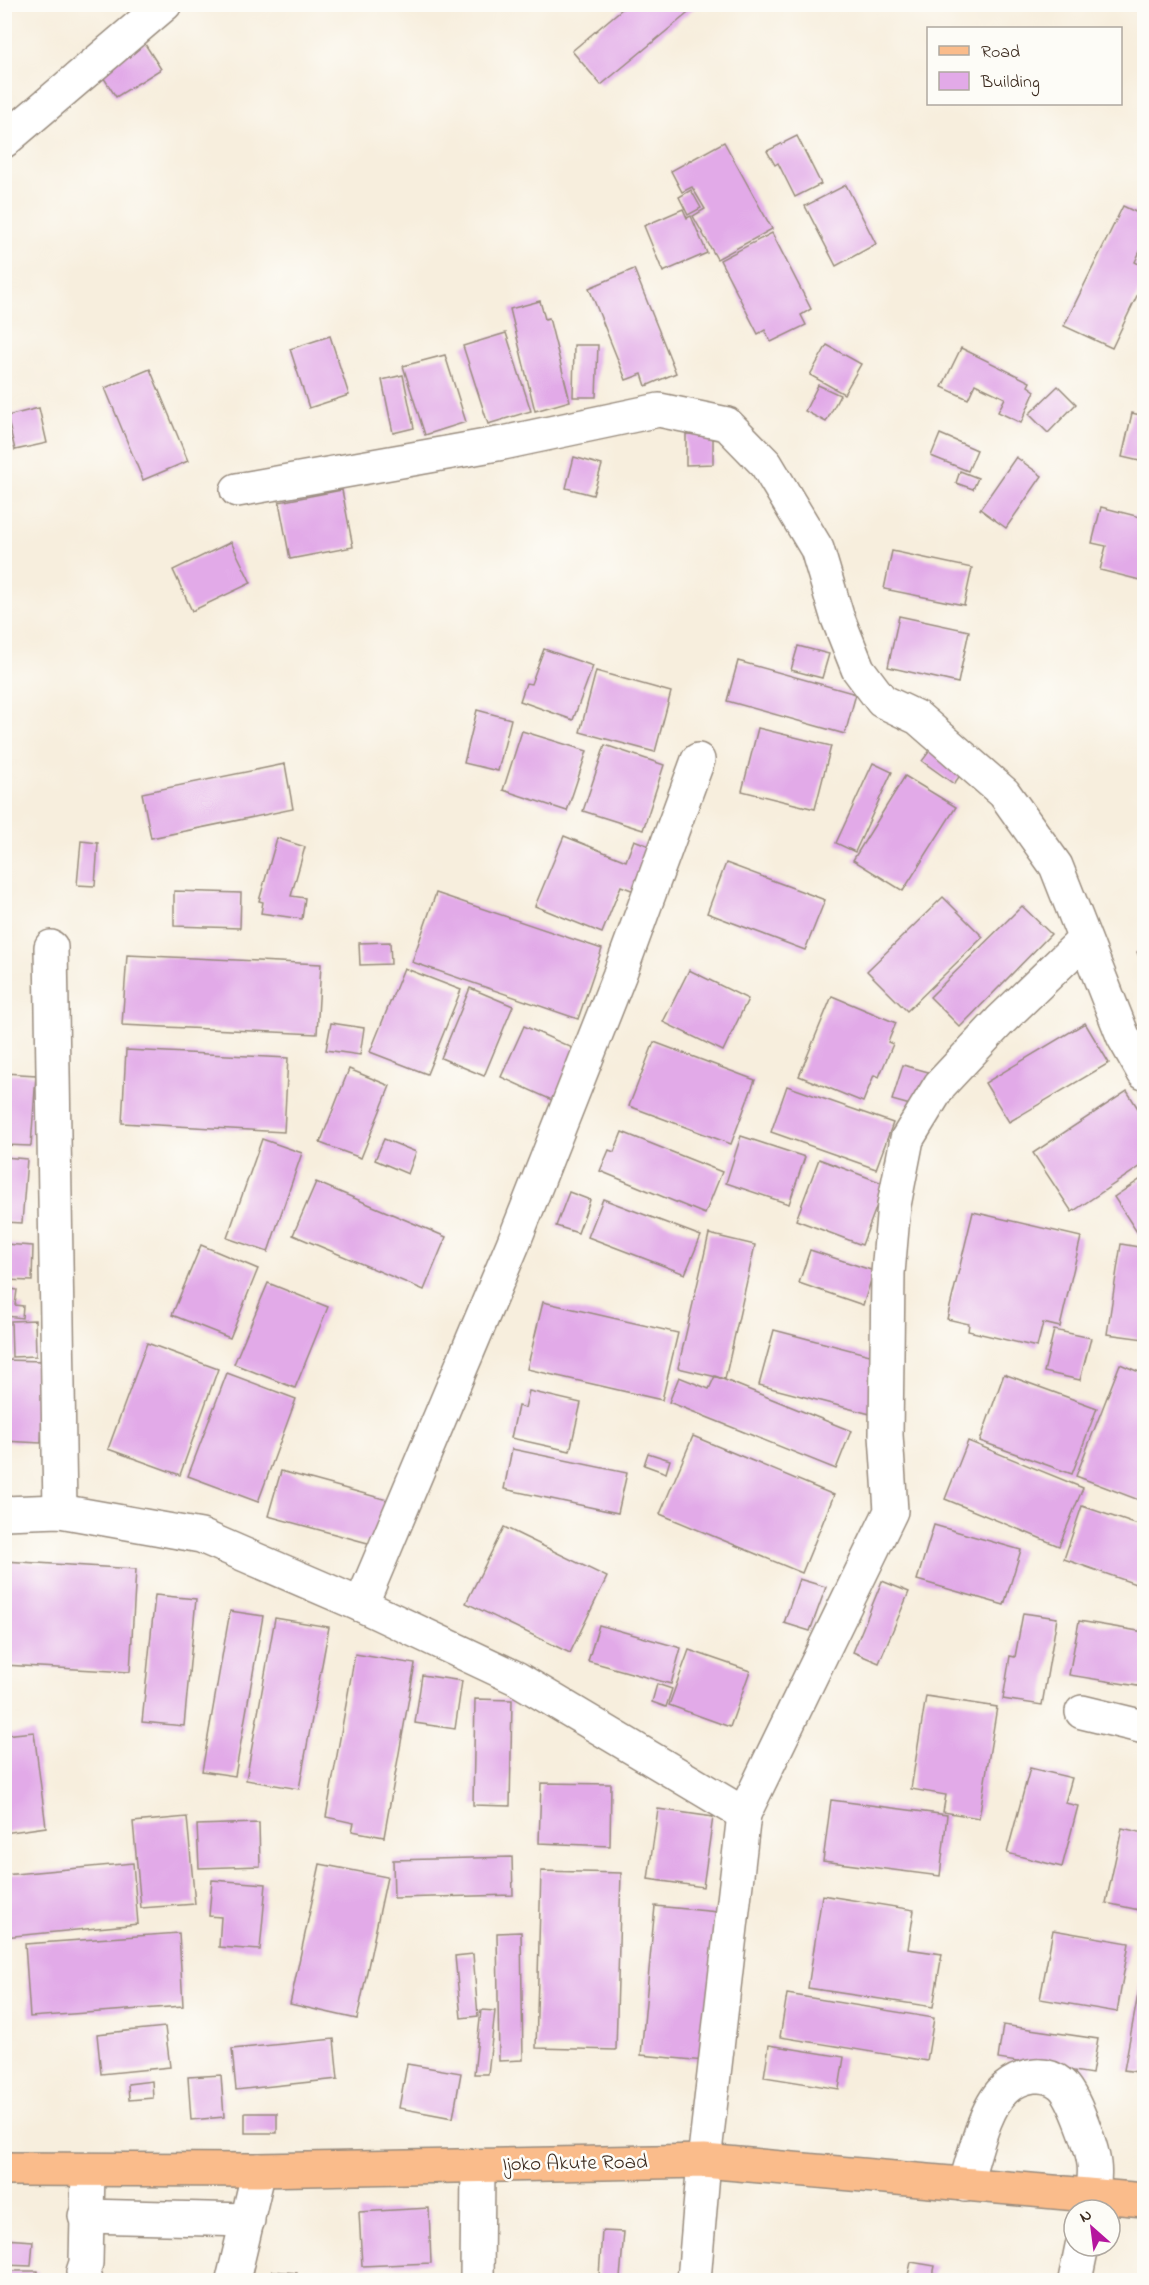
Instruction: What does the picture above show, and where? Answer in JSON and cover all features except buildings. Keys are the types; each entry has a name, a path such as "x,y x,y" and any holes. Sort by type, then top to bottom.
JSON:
{"main road":[{"name":"Ijoko Akute Road","path":"4,2169 259,2170 704,2161 965,2185 1062,2199"},
{"name":"Ijoko Akute Road","path":"1122,2201 1144,2200"}],"street":[{"path":"4,141 165,4"},
{"path":"237,490 503,443 659,410 727,424 766,464 817,549 837,616 858,669 882,701 918,718 1004,794 1056,866 1083,941 1123,1036 1144,1073"},
{"path":"361,1605 513,1244 619,976 698,760"},
{"path":"694,2280 704,2161 744,1814 891,1511 886,1435 888,1273 894,1205 907,1139 940,1085 1000,1020 1083,941"},
{"path":"51,946 60,1511"},
{"path":"4,1513 60,1511 201,1536 361,1605 516,1678 744,1814"},
{"path":"1083,1712 1144,1726"},
{"path":"965,2185 987,2118 1005,2089 1027,2076 1041,2075 1062,2084 1082,2120 1094,2165 1091,2198"},
{"path":"477,2280 478,2166"},
{"path":"86,2280 84,2272 86,2263 85,2216 88,2170"},
{"path":"233,2280 259,2170"},
{"path":"85,2216 248,2220"},
{"path":"1075,2280 1080,2258"}]}
